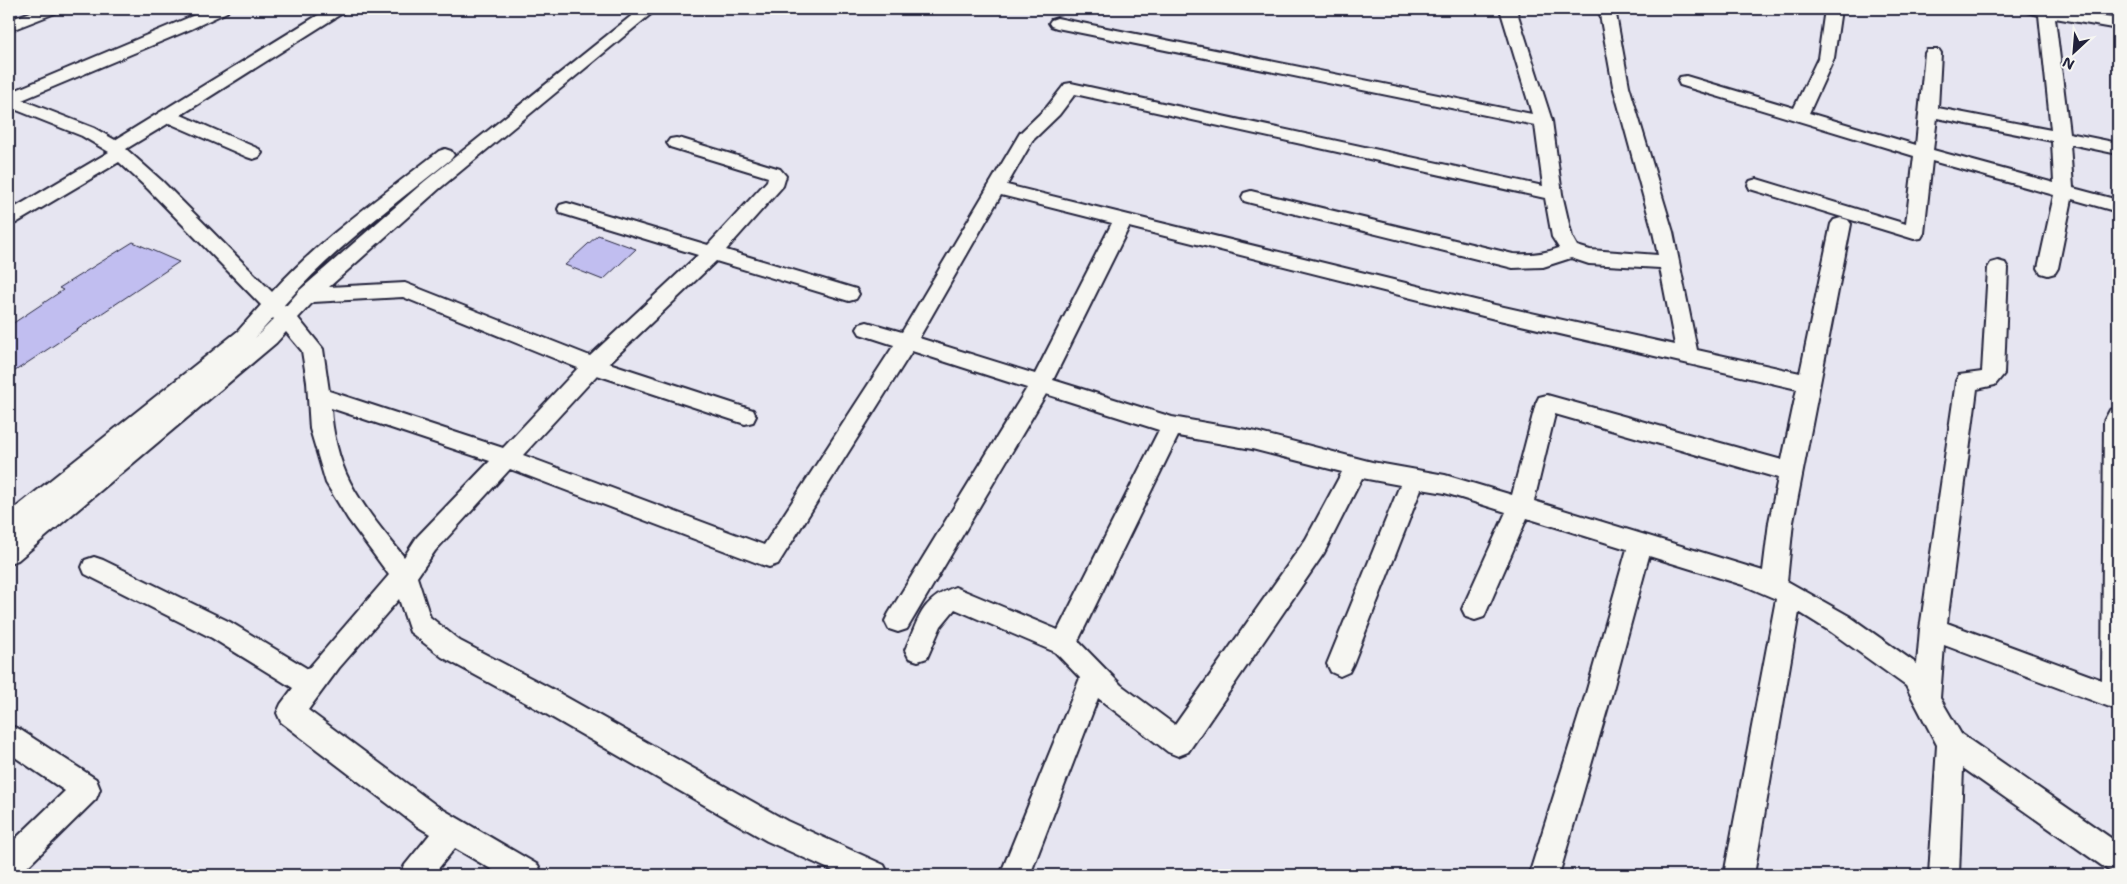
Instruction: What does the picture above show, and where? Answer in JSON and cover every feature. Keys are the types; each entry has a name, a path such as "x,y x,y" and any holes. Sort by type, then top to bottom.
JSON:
{"street":[{"path":"9,26 52,9"},
{"path":"9,100 221,9"},
{"path":"9,219 338,9"},
{"path":"1506,9 1543,121 1553,194 1562,237 1570,251"},
{"path":"1607,9 1621,86 1664,232 1687,355"},
{"path":"1799,115 1826,58 1833,9"},
{"path":"2048,268 2064,192 2061,137 2039,10 2118,24"},
{"path":"9,526 245,336 307,295 634,12"},
{"path":"9,553 269,338 299,276 343,236 634,12"},
{"path":"1057,23 1543,121"},
{"path":"1757,185 1914,233 1929,111 1933,53"},
{"path":"1686,81 1924,153 2118,206"},
{"path":"320,396 390,417 507,458 769,557 906,343 1026,137 1053,111 1071,88 1553,194"},
{"path":"9,100 88,132 117,151 155,184 280,312 312,349 320,396 321,429 338,482 356,512 404,576 419,624 451,649 541,697 777,831 874,875"},
{"path":"1929,111 2118,148"},
{"path":"168,116 253,153"},
{"path":"528,875 427,816 290,713 311,685 404,576 426,544 593,366 711,254 776,182 777,176 774,172 676,143"},
{"path":"996,188 1495,312 1808,382"},
{"path":"1251,197 1513,261 1531,263 1548,260 1570,251 1589,257 1669,262"},
{"path":"567,209 711,254 849,294"},
{"path":"898,621 1040,385 1124,219"},
{"path":"1739,875 1772,696 1782,590 1781,522 1808,382 1842,224"},
{"path":"1927,698 1933,629 1967,381 1986,380 1993,374 1998,268"},
{"path":"307,295 405,290 593,366 745,416"},
{"path":"867,329 906,343 1172,426 1252,440 1356,467 1445,484 1749,576 1782,590 1840,624 1915,678 1950,743 2118,860"},
{"path":"1475,610 1521,506 1547,403 1791,472"},
{"path":"1933,629 2115,697 2116,421 2118,416"},
{"path":"1064,644 1172,426"},
{"path":"918,650 939,606 946,600 955,598 1064,644 1112,694 1178,743 1315,546 1356,467"},
{"path":"1340,664 1414,478"},
{"path":"1544,875 1599,693 1640,544"},
{"path":"94,567 221,630 311,685"},
{"path":"1015,875 1094,675"},
{"path":"9,738 86,789 9,865"},
{"path":"1944,875 1950,743"},
{"path":"415,875 451,830"}],"building":[{"path":"598,235 636,249 603,280 565,265"},
{"path":"133,242 179,262 9,375 9,326 63,290 59,288"}]}
